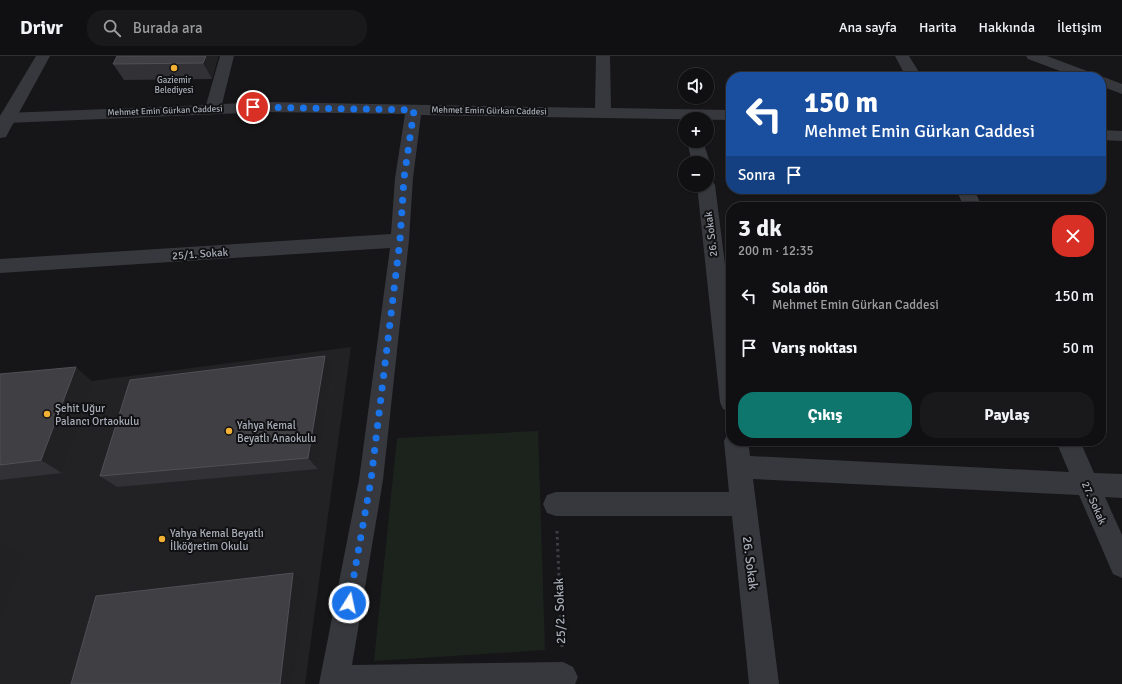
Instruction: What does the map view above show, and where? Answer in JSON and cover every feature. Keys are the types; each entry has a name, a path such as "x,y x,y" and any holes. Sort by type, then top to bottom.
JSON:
{"street":[{"path":"2,126 43,56"},
{"path":"213,109 227,56"},
{"path":"603,56 603,113"},
{"path":"902,56 911,72"},
{"path":"1033,56 1076,72"},
{"path":"1106,83 1122,89"},
{"name":"Mehmet Emin Gürkan Caddesi","path":"2,126 213,109 266,107 678,116"},
{"path":"414,110 404,178 400,240 371,480 334,682 563,677"},
{"name":"Mehmet Emin Gürkan Caddesi","path":"714,115 726,115"},
{"path":"1106,135 1122,136"},
{"name":"26. Sokak","path":"707,192 726,359"},
{"name":"25/1. Sokak","path":"0,266 400,240"},
{"name":"26. Sokak","path":"737,446 742,504 764,684"},
{"name":"27. Sokak","path":"1070,446 1085,484 1122,565"},
{"path":"739,467 1122,486"},
{"path":"556,504 742,504"}],"path":[{"name":"25/2. Sokak","path":"556,504 563,677"}],"shaded area":[{"name":"Yahya Kemal Beyatlı İlköğretim Okulu","path":"351,347 305,684 0,684 0,393"},
{"path":"538,431 545,650 374,661 397,438"}],"building":[{"path":"117,56 206,56 203,63 113,64"},
{"name":"Yahya Kemal Beyatlı Anaokulu","path":"325,356 308,458 100,476 130,380"},
{"path":"76,367 41,460 0,465 0,374"},
{"path":"293,573 280,684 71,684 96,596"}],"place":[{"name":"Gaziemir Belediyesi","path":"174,68"},
{"name":"Şehit Uğur Palancı Ortaokulu","path":"47,414"},
{"name":"Yahya Kemal Beyatlı Anaokulu","path":"229,431"},
{"name":"Yahya Kemal Beyatlı İlköğretim Okulu","path":"162,539"}],"route":[{"path":"253,107 414,110 404,178 400,240 371,480 349,603"}]}
